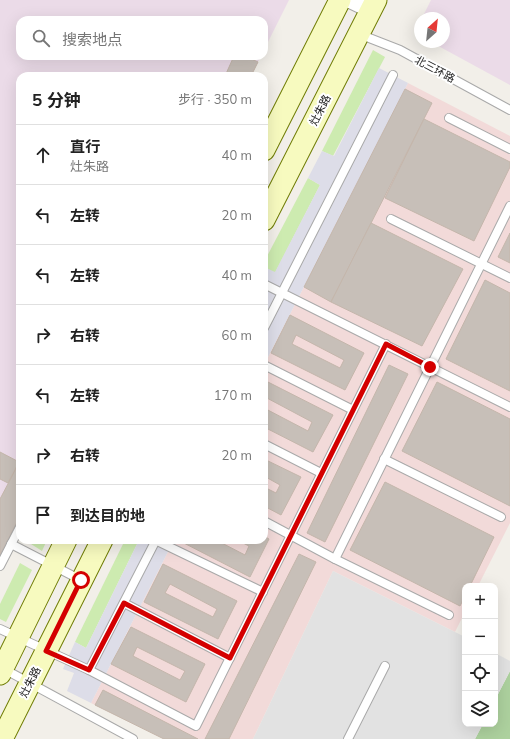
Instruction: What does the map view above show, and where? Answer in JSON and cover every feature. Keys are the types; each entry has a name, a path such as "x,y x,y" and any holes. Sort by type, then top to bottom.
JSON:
{"main road":[{"path":"268,142 340,0"},
{"name":"灶朱路","path":"268,212 373,5"},
{"path":"1,669 9,633 53,566 64,544"},
{"name":"灶朱路","path":"2,739 100,544"}],"street":[{"path":"349,0 373,5"}],"lane":[{"name":"北三环路","path":"359,34 400,50 510,110"},
{"path":"268,320 393,75"},
{"path":"449,118 510,149"},
{"path":"335,559 510,206"},
{"path":"391,219 510,278"},
{"path":"268,286 510,407"},
{"path":"9,633 89,670 196,726 386,344"},
{"path":"268,367 353,410"},
{"path":"268,446 321,473"},
{"path":"384,459 501,517"},
{"path":"268,523 335,559 449,615"},
{"path":"0,566 16,535"},
{"path":"11,544 81,580"},
{"path":"89,670 154,544"},
{"path":"164,544 263,592"},
{"path":"124,603 230,658"},
{"path":"348,739 385,666"},
{"path":"1,669 30,682 133,739"}],"shaded area":[{"path":"0,0 289,0 268,42 268,16 16,16 16,60 259,60 253,72 16,72 16,524 0,555"},
{"path":"431,0 510,0 510,85 442,48 450,48 450,12 425,12"},
{"path":"379,68 408,83 268,357 268,269 275,272 320,185 308,178 322,151 334,156"},
{"path":"408,83 510,136 510,523 480,583 462,583 462,618 455,632 333,571 253,739 164,739 91,703 172,544 268,544 268,357"},
{"path":"137,544 172,544 91,703 67,691 74,673 63,669 75,642 86,648"},
{"path":"333,571 462,636 462,727 481,727 475,739 253,739"},
{"path":"498,655 510,661 510,671 498,694"}],"green space":[{"path":"373,50 385,57 333,156 322,151"},
{"path":"308,178 320,185 275,273 268,269 268,254"},
{"path":"31,544 45,544 42,551"},
{"path":"123,544 137,544 86,648 75,642"},
{"path":"20,563 32,570 6,622 0,619 0,604"},
{"path":"510,671 510,739 475,739 481,727 498,727 498,694"}],"building":[{"path":"232,60 254,60 258,62 253,72 227,72"},
{"path":"405,89 432,103 331,302 304,287"},
{"path":"424,119 510,162 510,167 474,241 385,198"},
{"path":"371,223 463,269 422,346 331,302"},
{"path":"510,233 510,263 498,257"},
{"path":"485,280 510,293 510,391 446,359"},
{"path":"290,315 364,353 345,390 271,353","holes":["296,335 344,360 340,368 292,344"]},
{"path":"389,365 408,374 325,542 307,533"},
{"path":"268,382 333,415 313,452 268,429 268,410 308,431 312,422 268,399"},
{"path":"437,382 510,419 510,506 402,451"},
{"path":"0,452 16,460 16,468 8,483 0,479"},
{"path":"268,461 301,477 281,515 268,508 268,489 276,493 280,485 268,478"},
{"path":"16,469 16,524 0,555 0,499"},
{"path":"385,482 494,537 471,583 462,583 462,602 460,606 350,550"},
{"path":"186,544 224,544 245,555 249,546 245,544 266,544 250,577"},
{"path":"299,554 316,562 229,739 205,739"},
{"path":"163,564 237,601 218,639 144,602","holes":["170,584 217,609 213,617 165,593"]},
{"path":"131,627 205,664 186,702 111,664","holes":["137,647 185,671 180,680 133,656"]},
{"path":"103,690 198,739 164,739 95,705"}],"route":[{"path":"81,580 46,651 89,670 124,603 230,658 386,344 430,367"}]}
